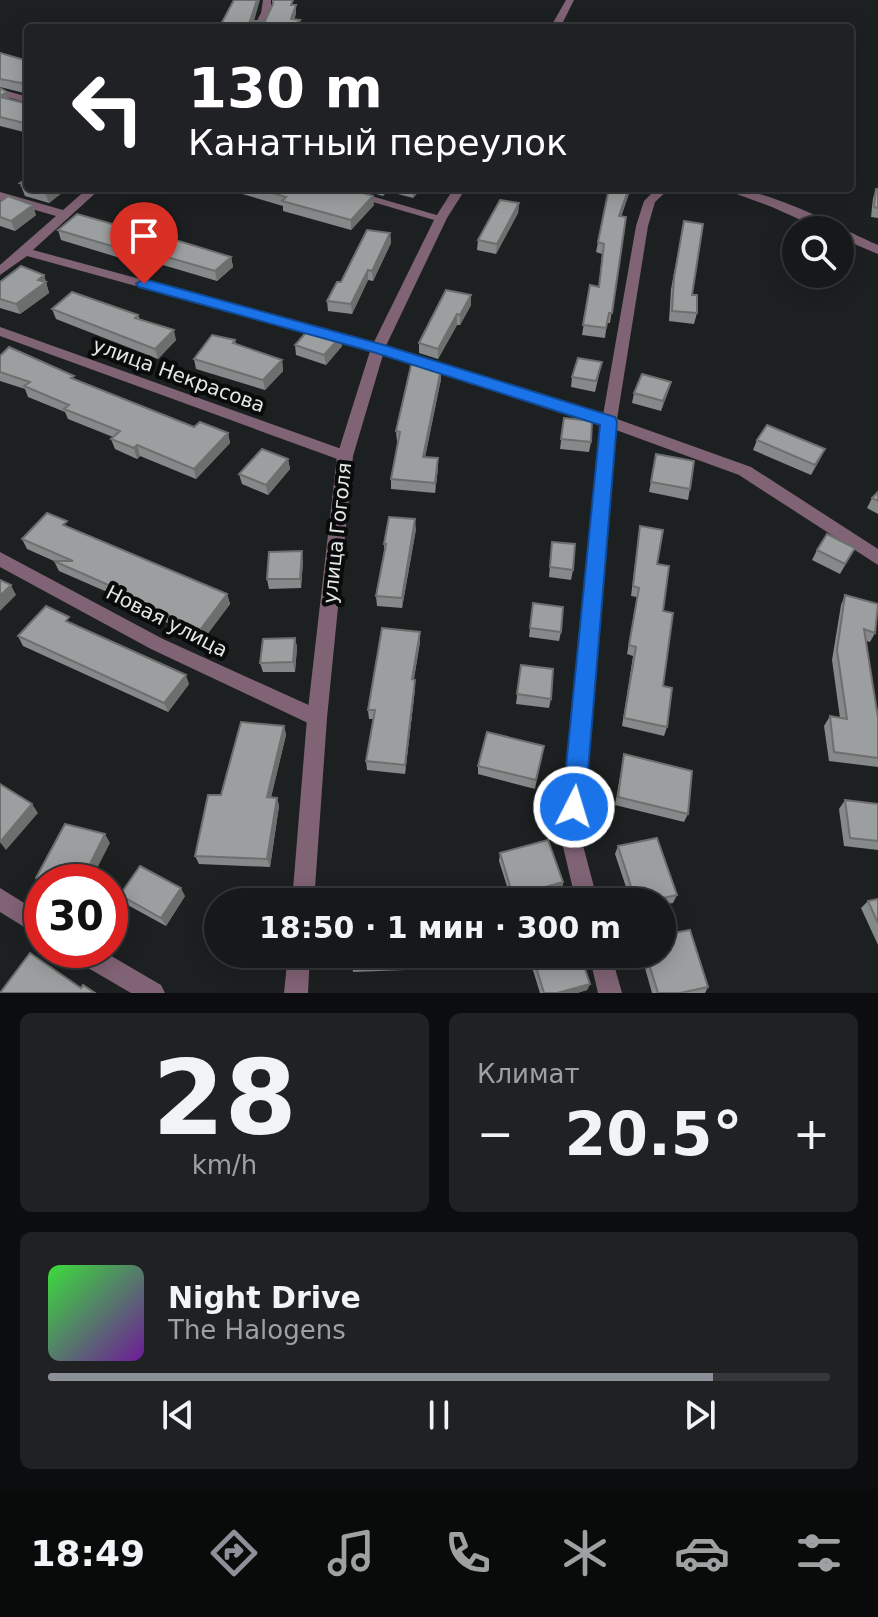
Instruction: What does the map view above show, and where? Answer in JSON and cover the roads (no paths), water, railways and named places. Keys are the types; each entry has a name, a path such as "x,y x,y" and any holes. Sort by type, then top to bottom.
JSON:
{"street":[{"path":"260,24 266,13 267,0"},
{"path":"557,24 570,0"},
{"path":"0,92 24,99"},
{"path":"0,271 27,252 63,214 90,192"},
{"path":"346,192 441,218"},
{"name":"улица Гоголя","path":"304,888 317,718 345,456 378,348 441,218 457,192"},
{"path":"584,888 571,838 609,422 642,226 650,201 660,192"},
{"path":"738,192 802,216"},
{"path":"0,196 63,214"},
{"path":"854,239 878,250"},
{"path":"27,252 378,348 609,422 745,471 877,560"},
{"name":"улица Некрасова","path":"0,331 345,456"},
{"name":"Новая улица","path":"0,559 157,644 317,718"},
{"path":"0,899 24,915"},
{"path":"110,968 153,993"},
{"path":"296,993 298,968"},
{"path":"604,968 610,993"}]}
